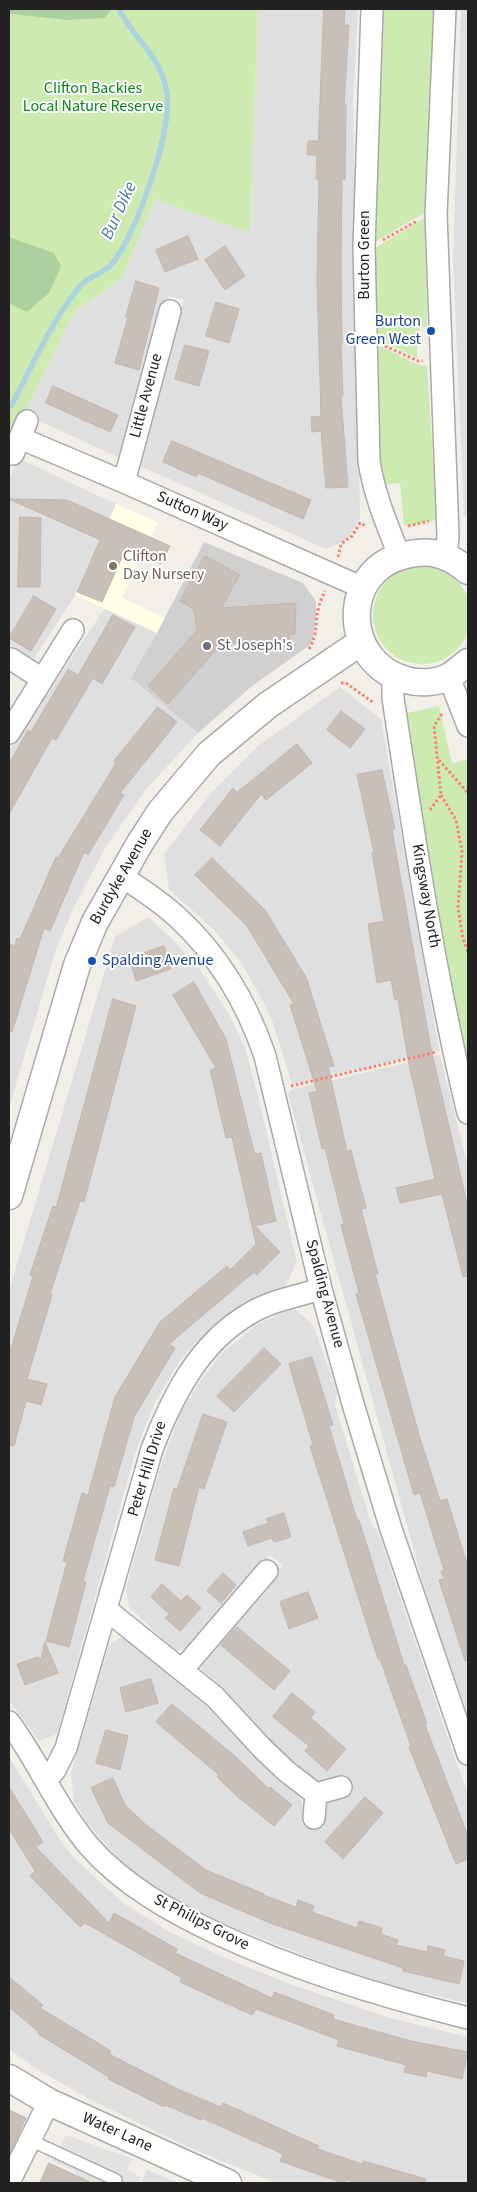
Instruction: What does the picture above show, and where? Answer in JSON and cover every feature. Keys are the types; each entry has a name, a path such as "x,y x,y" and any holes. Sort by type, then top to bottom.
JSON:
{"street":[{"name":"Burton Green","path":"372,9 364,247 369,461 372,480 400,556"},
{"path":"445,9 436,214 448,536 446,556"},
{"name":"Little Avenue","path":"124,482 170,311"},
{"name":"Sutton Way","path":"20,438 363,588"},
{"path":"465,718 459,669 429,682 416,683 394,677 383,671 370,658 361,642 356,621 357,604 363,588 376,570 400,556 422,551 446,556 468,571"},
{"path":"9,733 73,630"},
{"name":"Burdyke Avenue","path":"9,1196 77,965 95,922 120,875 160,812 209,754 268,705 361,642"},
{"path":"11,659 42,679"},
{"name":"Kingsway North","path":"394,677 393,698 413,832 453,1048 468,1113"},
{"name":"Spalding Avenue","path":"120,875 176,916 203,944 223,969 256,1028 274,1090 321,1289 353,1404 391,1529 468,1754"},
{"name":"Peter Hill Drive","path":"46,1780 55,1770 66,1748 152,1448 166,1414 185,1377 228,1328 249,1313 270,1304 321,1289"},
{"path":"183,1669 266,1571"},
{"path":"107,1610 216,1697 242,1727 286,1771 316,1794"},
{"name":"St Philips Grove","path":"9,1722 78,1831 114,1871 148,1896 191,1921 307,1972 407,2003 468,2018"},
{"path":"316,1794 341,1787"},
{"path":"314,1818 316,1794"},
{"name":"Water Lane","path":"9,2078 49,2102 228,2183"},
{"path":"9,2182 49,2102"}],"lane":[{"path":"30,2140 116,2180"}],"path":[{"path":"364,247 373,246 425,216 436,214"},
{"path":"366,344 378,343 418,361 441,361"},
{"path":"465,718 441,716 434,726 441,795 456,820 462,851 458,908 468,952"},
{"path":"438,760 468,793"},
{"path":"413,832 441,795"},
{"path":"462,851 468,850"},
{"path":"274,1090 453,1048"}],"shaded area":[{"path":"258,9 358,9 353,101 360,518 347,540 326,549 138,465 184,300 169,296 122,459 24,414 74,312 122,278 155,199 250,233"},
{"path":"461,9 468,9 468,516 464,516 453,261"},
{"path":"22,460 116,504 77,592 33,660 9,644 9,481 13,469"},
{"name":"Clifton Day Nursery","path":"116,504 158,522 122,598 165,618 157,633 75,595"},
{"path":"204,542 303,583 316,601 316,612 313,639 310,645 252,686 198,733 131,678 157,633"},
{"path":"105,608 157,633 132,678 198,733 147,788 107,845 74,907 56,949 9,1108 9,751"},
{"path":"340,687 381,719 439,1050 292,1084 272,1020 259,994 240,961 215,931 169,889 164,854 212,792 258,746"},
{"path":"148,917 174,941 200,970 229,1014 245,1048 297,1262 285,1287 255,1297 234,1310 196,1342 179,1362 154,1404 136,1450 57,1734 39,1741 9,1700 9,1291 115,937"},
{"path":"440,1055 468,1167 468,1715 429,1605 288,1094 292,1089"},
{"path":"295,1309 313,1325 337,1392 335,1405 371,1523 379,1535 468,1793 468,2003 388,1986 219,1922 173,1898 126,1867 87,1823 74,1802 71,1774 109,1645 123,1636 197,1697 247,1747 300,1794 307,1828 324,1827 327,1802 353,1794 347,1775 316,1785 261,1736 215,1681 202,1670 202,1660 283,1565 270,1555 188,1648 176,1651 129,1607 126,1589 159,1471 180,1414 196,1387 220,1355 255,1326 282,1312"},
{"path":"9,1757 60,1840 73,1857 123,1903 172,1933 223,1957 290,1984 387,2017 468,2037 468,2183 277,2183 197,2151 93,2101 35,2068 9,2049"},
{"path":"66,2135 133,2159 127,2170 141,2177 138,2183 92,2183 76,2176 76,2171 52,2161"},
{"path":"147,2170 179,2183 141,2183"}],"green space":[{"name":"Clifton Backies Local Nature Reserve","path":"9,9 258,9 250,233 155,199 122,278 74,312 24,414 9,439"},
{"path":"9,9 112,9 105,18 67,20 9,14"},
{"path":"383,9 434,9 426,212 373,243"},
{"path":"426,219 427,327 420,328 420,344 417,344 417,358 378,339 374,340 372,250"},
{"path":"9,237 54,253 61,266 49,293 27,312 9,303"},
{"path":"375,347 382,347 417,364 427,366 437,520 404,526 400,483 380,485"},
{"path":"422,566 441,570 457,580 467,596 471,615 467,634 457,650 441,660 422,664 403,660 387,650 377,634 373,615 377,596 387,580 403,570"},
{"path":"439,706 452,763 468,759 468,1077 456,1028 402,714"}],"building":[{"path":"324,9 345,9 344,25 349,25 344,105 346,105 345,180 342,179 341,266 343,396 341,396 348,487 326,488 321,431 312,432 311,417 321,416 317,280 319,179 316,179 317,155 307,155 308,141 318,141"},
{"path":"188,236 198,259 165,272 156,250"},
{"path":"225,246 245,276 225,290 205,260"},
{"path":"136,281 159,288 139,370 115,363"},
{"path":"216,302 239,309 229,343 206,336"},
{"path":"185,345 209,351 199,386 175,379"},
{"path":"53,386 118,415 110,432 46,403"},
{"path":"172,441 311,500 303,519 198,473 196,477 163,462"},
{"path":"9,499 67,500 170,546 161,564 127,546 102,602 77,592 100,540"},
{"path":"20,517 41,518 40,587 18,587"},
{"name":"St Joseph's","path":"205,556 240,575 221,608 296,603 295,634 289,635 289,639 230,643 230,649 215,651 168,704 148,686 197,630 194,609 180,601"},
{"path":"34,596 56,609 31,651 9,638"},
{"path":"113,615 135,627 102,684 93,678 56,740 52,738 9,814 9,764 28,730 31,732 68,669 78,675"},
{"path":"158,707 177,722 120,793 124,795 88,855 84,852 50,931 44,928 12,1032 9,1032 9,944 15,946 17,938 20,939 56,857 58,858 116,763 114,761"},
{"path":"341,711 365,729 350,748 327,730"},
{"path":"297,744 312,763 266,800 261,794 220,846 200,830 233,788 237,792"},
{"path":"382,770 395,829 392,830 431,1049 466,1199 468,1199 468,1276 463,1277 442,1194 400,1203 396,1188 435,1179 409,1065 398,999 395,1000 391,980 377,983 368,924 384,921 372,853 374,853 357,775"},
{"path":"212,858 265,910 306,977 334,1066 328,1067 347,1151 351,1150 366,1208 361,1209 378,1274 375,1274 419,1435 440,1501 447,1499 468,1567 468,1660 465,1661 439,1580 444,1579 441,1571 444,1570 420,1493 414,1495 356,1294 359,1293 341,1225 344,1224 325,1148 322,1149 309,1093 317,1091 290,1005 294,1004 247,926 195,875"},
{"path":"164,946 171,969 136,981 129,958"},
{"path":"194,982 226,1039 255,1154 261,1153 276,1221 255,1226 280,1252 257,1275 254,1272 169,1344 175,1348 134,1417 114,1487 110,1486 83,1581 86,1582 69,1647 46,1641 67,1562 63,1561 82,1493 88,1495 115,1397 160,1322 227,1266 230,1270 256,1244 232,1137 226,1138 210,1070 216,1068 173,995"},
{"path":"113,999 136,1006 84,1202 80,1201 50,1294 52,1295 27,1379 47,1384 41,1405 26,1401 14,1446 9,1445 9,1355 33,1276 30,1275 53,1206 56,1207"},
{"path":"264,1348 281,1364 234,1412 217,1396"},
{"path":"312,1357 333,1425 329,1426 357,1520 359,1520 404,1665 406,1665 427,1724 425,1725 468,1836 468,1859 456,1864 409,1747 411,1746 380,1659 378,1659 310,1446 313,1445 289,1364"},
{"path":"203,1414 227,1422 204,1489 199,1487 179,1566 155,1560 174,1488 177,1489"},
{"path":"284,1513 291,1537 274,1542 272,1538 248,1546 243,1532 268,1523 266,1519"},
{"path":"223,1573 236,1585 221,1603 207,1591"},
{"path":"162,1584 181,1601 187,1595 201,1608 180,1631 165,1618 169,1614 151,1597"},
{"path":"308,1592 318,1618 289,1629 280,1602"},
{"path":"237,1627 290,1671 274,1690 221,1645"},
{"path":"45,1642 58,1673 25,1685 17,1664 38,1657 41,1659"},
{"path":"151,1679 158,1703 126,1712 120,1688"},
{"path":"292,1693 315,1712 311,1718 346,1749 327,1771 305,1751 309,1746 273,1717"},
{"path":"172,1704 236,1757 269,1789 270,1787 292,1805 274,1826 238,1797 217,1777 219,1775 156,1722"},
{"path":"106,1730 128,1736 120,1770 96,1763"},
{"path":"113,1778 125,1805 145,1824 206,1870 296,1907 298,1900 314,1906 312,1912 357,1928 359,1921 382,1928 381,1934 398,1940 396,1945 427,1952 428,1946 445,1950 443,1956 464,1961 459,1984 403,1971 403,1968 270,1923 200,1893 108,1823 91,1788"},
{"path":"9,1787 43,1842 36,1847 109,1923 114,1913 177,1949 175,1953 272,1998 274,1992 334,2015 333,2019 411,2041 468,2052 462,2079 427,2071 426,2077 404,2072 406,2065 337,2046 339,2040 256,2009 252,2015 180,1982 182,1978 85,1923 80,1927 30,1876 35,1871 9,1829"},
{"path":"365,1797 383,1813 343,1859 325,1842"},
{"path":"9,1977 43,2005 40,2008 111,2051 109,2054 180,2090 221,2107 223,2103 319,2146 318,2149 362,2164 363,2161 426,2179 425,2183 359,2183 346,2180 343,2183 280,2161 283,2154 202,2118 201,2120 165,2105 164,2107 108,2079 109,2077 38,2034 39,2032 9,2007"},
{"path":"9,2110 26,2118 9,2155"},
{"path":"49,2163 92,2183 40,2183"}],"waterway":[{"name":"Bur Dike","path":"11,406 43,344 71,298 84,282 112,264 122,250 142,207 159,156 167,110 167,93 164,80 153,58 119,9"}],"place":[{"name":"Burton Green West","path":"431,331"},
{"name":"Clifton Day Nursery","path":"113,566"},
{"name":"St Joseph's","path":"207,646"},
{"name":"Spalding Avenue","path":"92,961"}]}
